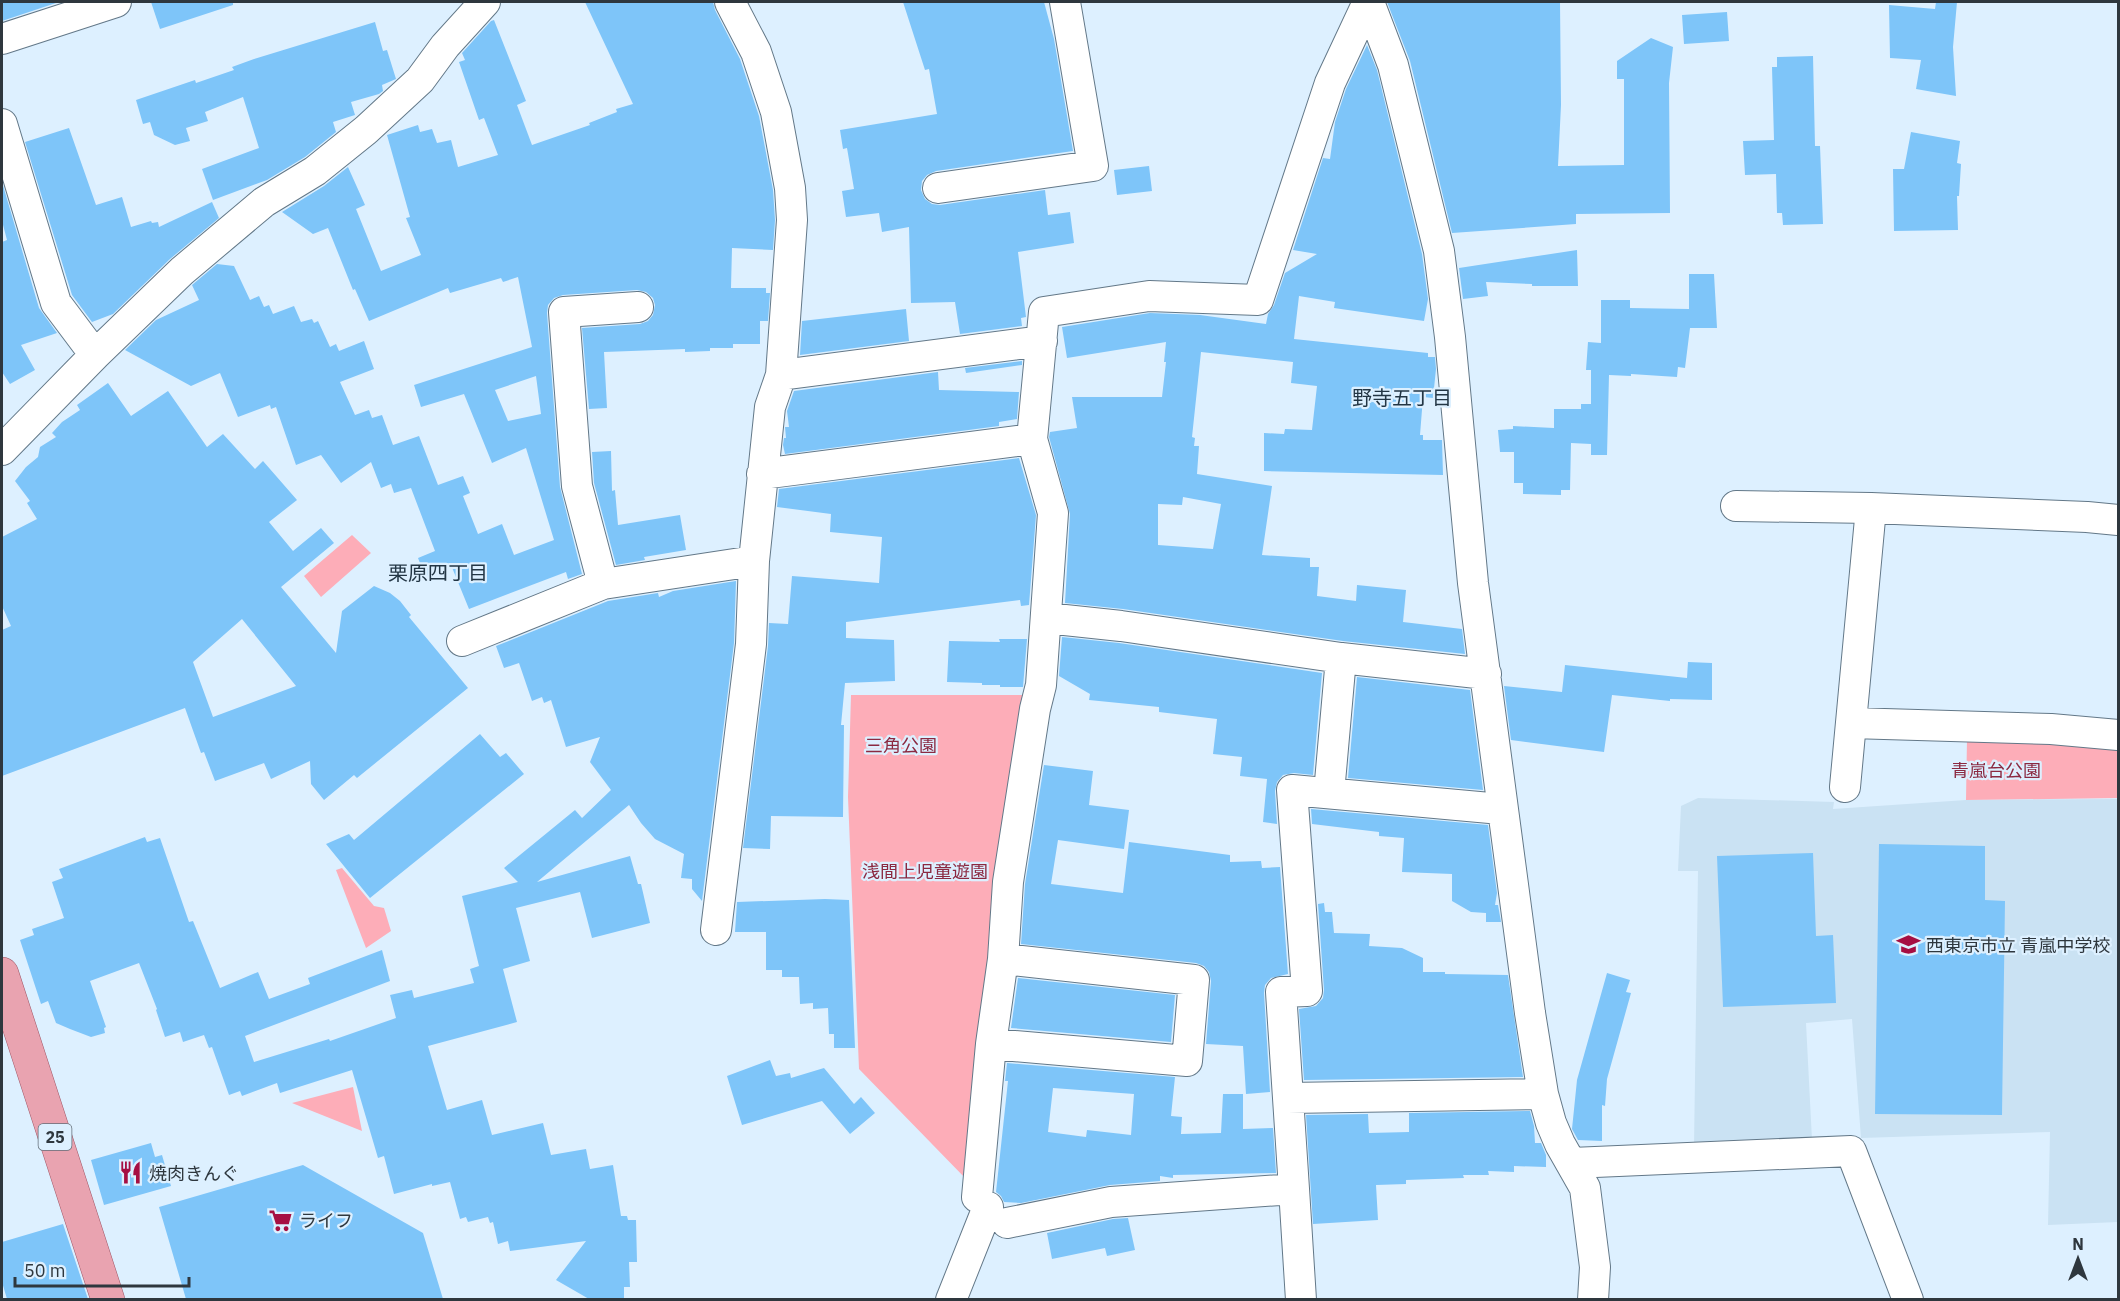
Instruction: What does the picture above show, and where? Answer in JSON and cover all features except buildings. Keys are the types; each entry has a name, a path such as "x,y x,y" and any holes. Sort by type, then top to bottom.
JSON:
{"main road":[{"name":"25","path":"2,974 108,1299"}],"street":[{"path":"2,39 116,2"},
{"path":"2,450 182,271 264,202 315,171 366,130 420,80 445,46 484,2"},
{"path":"716,930 750,656 754,561 762,474 770,407 781,375 792,220 790,188 772,102 756,52 730,2"},
{"path":"938,188 1093,165 1065,2"},
{"path":"951,1299 990,1209 991,1044 1003,959 1008,882 1035,709 1041,685 1053,513 1032,439 1044,312 1149,296 1258,300 1330,83 1369,2"},
{"path":"1369,2 1394,65 1439,251 1451,349 1473,583 1502,809 1543,1094 1560,1144 1586,1188 1595,1267 1593,1299"},
{"path":"2,124 56,303 95,355"},
{"path":"603,584 577,486 564,312 638,307"},
{"path":"781,375 1042,341"},
{"path":"762,474 1032,439"},
{"path":"1736,506 1871,508 2118,520"},
{"path":"1845,787 1871,508"},
{"path":"462,641 603,584 754,561"},
{"path":"1046,618 1120,626 1341,658 1486,674"},
{"path":"1329,793 1341,658"},
{"path":"1851,723 2051,729 2118,735"},
{"path":"1301,1299 1281,992 1307,991 1292,790 1502,809"},
{"path":"991,1044 1187,1061 1194,980 1003,959"},
{"path":"1288,1098 1543,1094"},
{"path":"1572,1163 1851,1151 1908,1299"},
{"path":"990,1209 1294,1189"}],"shaded area":[{"name":"西東京市立 青嵐中学校","path":"1698,798 1834,802 1833,809 1966,800 2118,799 2118,1222 2048,1225 2050,1132 1861,1138 1852,1019 1806,1023 1812,1140 1694,1146 1698,871 1678,871 1681,806"}],"green space":[{"path":"352,535 371,553 321,597 304,576"},
{"name":"浅間上児童遊園","path":"851,695 1027,695 968,1181 859,1069 848,797"},
{"name":"青嵐台公園","path":"1967,739 2118,749 2118,798 1966,800"},
{"path":"342,868 374,906 384,908 391,931 366,948 336,870"},
{"path":"353,1087 362,1131 292,1103"}],"place":[{"name":"西東京市立 青嵐中学校","path":"1908,945"},
{"name":"焼肉きんぐ","path":"131,1173"},
{"name":"ライフ","path":"281,1220"}],"district":[{"name":"野寺五丁目","path":"1402,397"},
{"name":"栗原四丁目","path":"438,572"}],"park label":[{"name":"三角公園","path":"901,745"}]}
